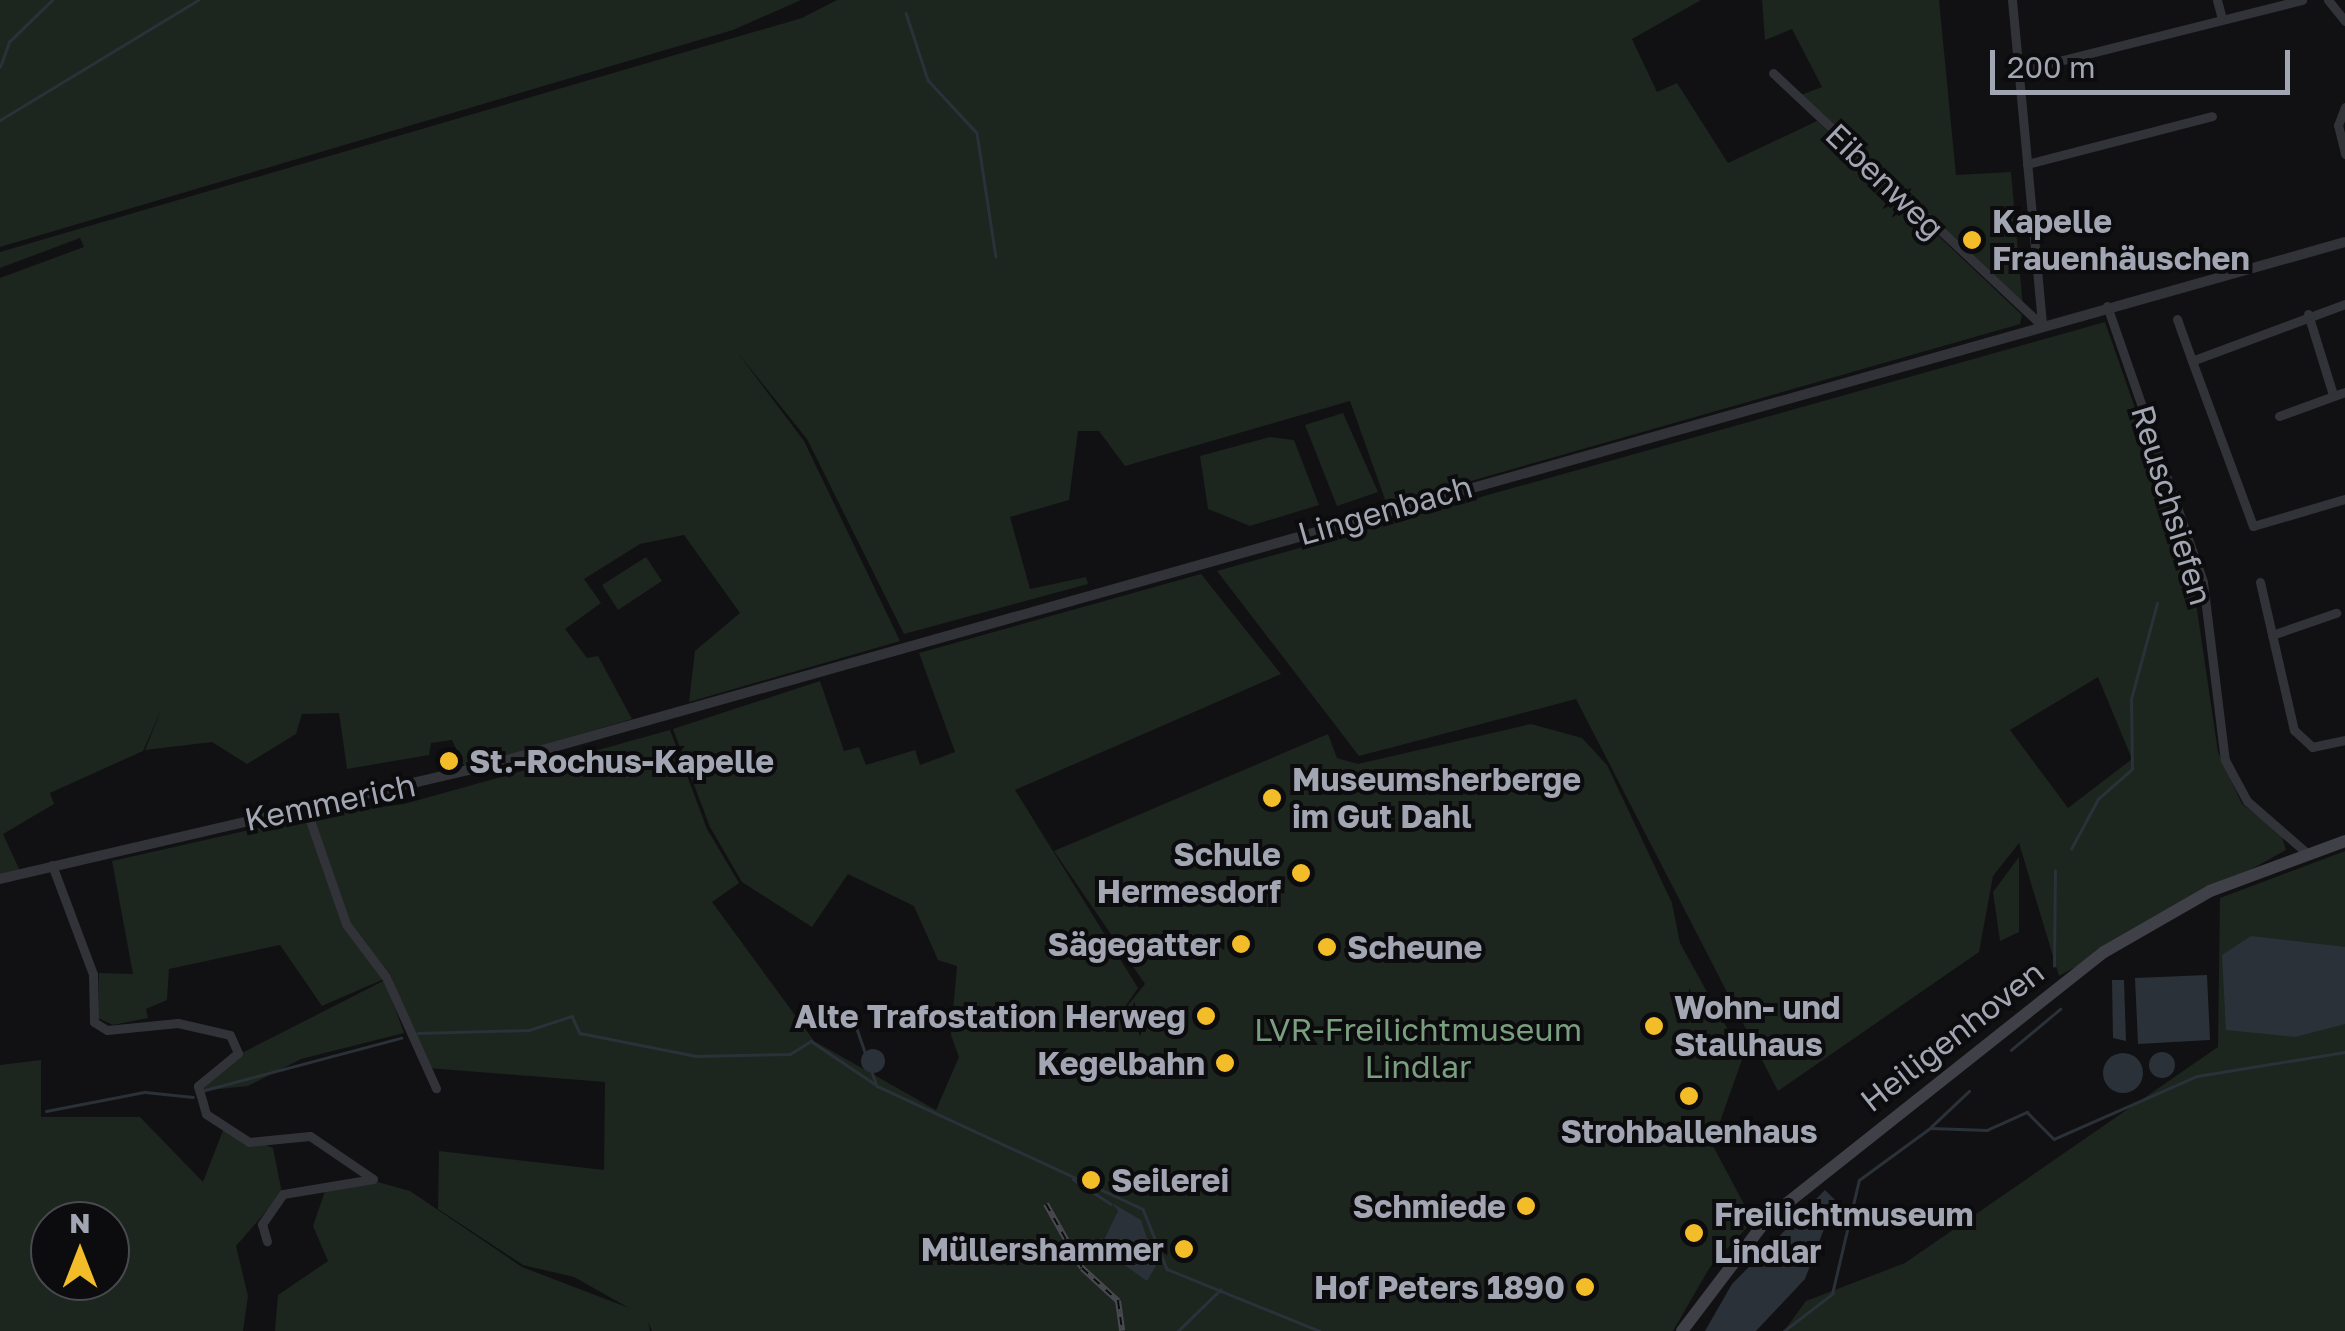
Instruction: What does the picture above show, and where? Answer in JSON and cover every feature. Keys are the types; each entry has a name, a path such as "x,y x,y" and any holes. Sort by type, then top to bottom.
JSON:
{"main road":[{"name":"Heiligenhoven","path":"1682,1331 1767,1219 2104,952 2210,891 2345,840"}],"street":[{"path":"2012,0 2042,326"},
{"path":"2218,0 2222,19"},
{"path":"2019,71 2302,0"},
{"path":"2328,0 2345,22"},
{"name":"Eibenweg","path":"1774,73 2042,326"},
{"path":"2345,107 2338,120 2345,154"},
{"path":"2028,164 2212,116"},
{"name":"Lingenbach","path":"664,714 2345,242"},
{"path":"2192,360 2308,314 2345,304"},
{"name":"Reuschsiefen","path":"2106,306 2203,582 2225,760 2247,801 2308,854"},
{"path":"2308,314 2332,395"},
{"path":"2177,319 2253,526 2345,499"},
{"path":"2279,416 2345,392"},
{"path":"2260,582 2294,730 2312,746 2345,740"},
{"path":"2272,635 2336,614"},
{"name":"Kemmerich","path":"0,880 305,806 395,790 664,714"},
{"path":"305,806 346,924 386,977 436,1088"},
{"path":"52,865 93,974 94,1022 107,1030 178,1023 230,1036 238,1052 198,1086 206,1114 250,1142 310,1136 373,1179 283,1194 262,1224 267,1241"}],"green space":[{"path":"0,0 801,0 733,30 0,247"},
{"path":"837,0 1701,0 1632,39 1657,92 1677,83 1728,163 1817,121 2022,315 2020,324 1387,505 1350,401 1125,466 1099,431 1078,431 1069,500 1010,517 1030,589 1086,577 1088,584 904,634 807,439 737,352 804,441 900,641 689,702 695,651 740,613 684,535 640,544 584,579 601,603 565,629 587,658 598,656 632,719 465,768 452,740 431,743 429,755 347,769 339,713 302,714 296,734 247,764 212,742 145,750 162,708 143,751 50,793 54,804 3,834 20,871 0,878 0,278 84,247 80,238 0,268 0,252 802,18"},
{"path":"1762,0 1939,0 1956,175 2011,172 2023,308 1798,96 1822,87 1792,29 1765,40"},
{"path":"2105,322 2191,569 2218,752 2242,804 2281,834 2286,850 2059,976 2019,843 1993,876 1979,952 1778,1091 1576,699 1359,756 1217,571","holes":["2098,677 2132,759 2068,808 2010,730"]},
{"path":"1343,413 1378,492 1337,506 1305,425"},
{"path":"1270,437 1294,440 1319,505 1250,526 1208,509 1200,456"},
{"path":"646,557 662,581 618,610 602,585"},
{"name":"LVR-Freilichtmuseum Lindlar","path":"1201,574 1281,674 1015,790 1138,988 1116,1020 1145,984 1054,851 1328,734 1337,758 1358,764 1531,724 1582,738 1607,765 1672,903 1680,943 1743,1057 1712,1144 1753,1221 1710,1267 1673,1331 652,1331 648,1322 650,1331 275,1331 278,1295 328,1261 313,1226 325,1191 374,1181 410,1191 522,1267 629,1308 574,1277 523,1265 438,1209 439,1151 604,1170 605,1082 428,1068 391,976 347,923 310,816 404,804 670,730 707,829 739,883 712,902 814,1041 936,1110 959,1057 951,1035 957,966 938,960 914,906 848,874 812,927 742,882 710,827 673,729 820,681 844,751 859,747 866,765 915,750 920,765 955,752 919,653"},
{"path":"307,817 338,907 384,979 322,1006 280,945 169,969 167,1000 146,1009 148,1018 113,1025 98,1018 99,973 133,974 112,861"},
{"path":"2345,851 2345,1331 1784,1331 1806,1301 1905,1263 2218,1047 2220,898"},
{"path":"2019,857 2019,932 2000,941 1993,892"},
{"path":"385,980 404,1033 301,1059 248,1086 200,1091 240,1054"},
{"path":"41,1060 41,1117 140,1117 203,1182 224,1128 273,1148 282,1193 236,1246 248,1296 243,1331 0,1331 0,1065"}],"shaded area":[{"path":"2251,936 2345,947 2345,1024 2295,1037 2226,1030 2222,955"},
{"path":"2207,975 2210,1040 2138,1044 2135,978"},
{"path":"2112,980 2124,980 2126,1041 2113,1038"},
{"path":"873,1049 885,1061 873,1073 861,1061"},
{"path":"2162,1052 2171,1056 2175,1065 2171,1074 2162,1078 2153,1074 2149,1065 2153,1056"},
{"path":"2123,1053 2137,1059 2143,1073 2137,1087 2123,1093 2109,1087 2103,1073 2109,1059"},
{"path":"1825,1190 1835,1200 1805,1279 1756,1331 1705,1331 1732,1284"},
{"path":"1112,1203 1141,1220 1156,1266 1147,1281 1100,1248 1118,1211"}],"waterway":[{"path":"0,67 9,42 52,0"},
{"path":"0,120 198,0"},
{"path":"906,13 928,80 977,133 996,257"},
{"path":"2071,849 2098,799 2132,769 2131,699 2157,603"},
{"path":"2054,966 2055,871"},
{"path":"2011,1050 2060,1009"},
{"path":"418,1033 529,1030 572,1016 580,1033 696,1056 790,1054 811,1041 875,1084"},
{"path":"855,1023 866,1055"},
{"path":"205,1090 401,1038"},
{"path":"1784,1331 1832,1294 1859,1180 1930,1128 1987,1130 2027,1112 2054,1139 2197,1076 2345,1052"},
{"path":"872,1072 877,1086 1143,1209 1167,1269 1320,1331"},
{"path":"1931,1127 1969,1091"},
{"path":"46,1111 145,1092 193,1097"},
{"path":"1073,1179 1111,1204"},
{"path":"1178,1331 1220,1290"}],"railway":[{"path":"1046,1204 1082,1268 1118,1301 1122,1331"}],"place":[{"name":"Kapelle Frauenhäuschen","path":"1972,240"},
{"name":"St.-Rochus-Kapelle","path":"449,761"},
{"name":"Museumsherberge im Gut Dahl","path":"1272,798"},
{"name":"Schule Hermesdorf","path":"1301,873"},
{"name":"Sägegatter","path":"1241,944"},
{"name":"Scheune","path":"1327,947"},
{"name":"Alte Trafostation Herweg","path":"1206,1016"},
{"name":"Wohn- und Stallhaus","path":"1654,1026"},
{"name":"Kegelbahn","path":"1225,1063"},
{"name":"Strohballenhaus","path":"1689,1096"},
{"name":"Seilerei","path":"1091,1180"},
{"name":"Schmiede","path":"1526,1206"},
{"name":"Freilichtmuseum Lindlar","path":"1694,1233"},
{"name":"Müllershammer","path":"1184,1249"},
{"name":"Hof Peters 1890","path":"1585,1287"}]}
